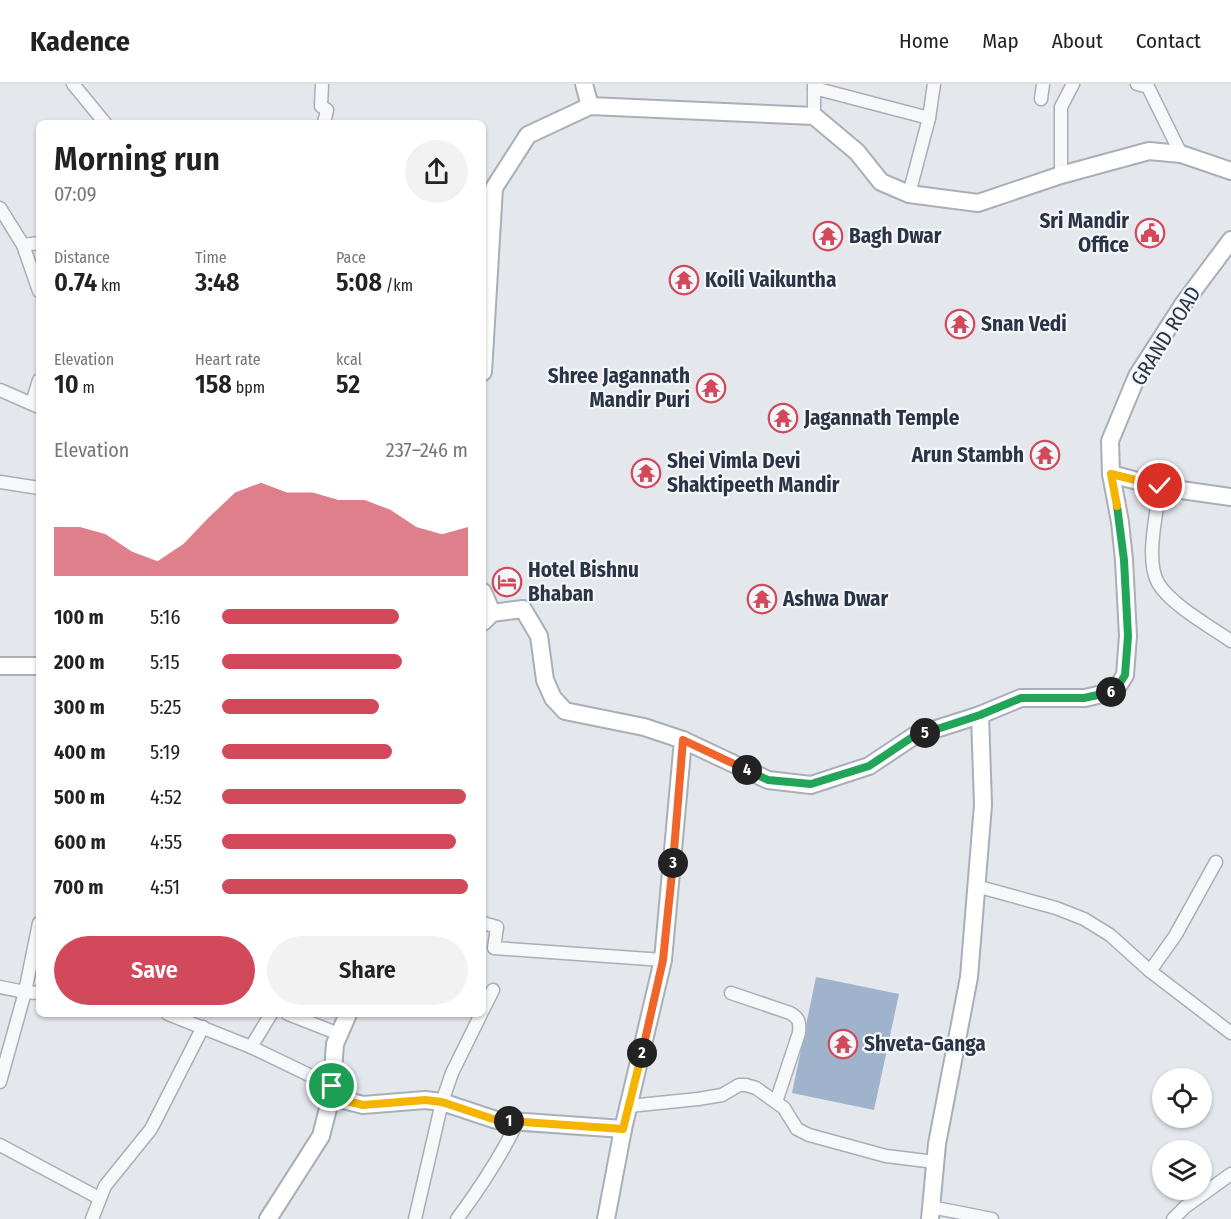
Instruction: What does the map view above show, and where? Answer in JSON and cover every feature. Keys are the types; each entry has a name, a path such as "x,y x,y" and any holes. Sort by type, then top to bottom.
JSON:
{"street":[{"path":"73,84 103,120"},
{"path":"322,84 321,106 327,110 325,120"},
{"path":"584,84 590,106"},
{"path":"909,194 929,118 934,84"},
{"path":"1041,99 1043,84"},
{"path":"1061,175 1061,107 1073,84"},
{"path":"1137,84 1148,87 1181,154"},
{"path":"814,116 814,86 929,118"},
{"path":"486,280 489,188 528,135 590,106 814,116 857,152 881,182 909,194 978,203 1061,175 1149,151 1181,154 1231,171"},
{"path":"0,208 23,245 36,282"},
{"name":"GRAND ROAD","path":"487,617 523,609 539,636 545,680 553,698 566,711 644,727 683,740 768,780 811,784 869,766 914,736 980,715 1021,698 1084,698 1115,691 1125,675 1128,636 1124,560 1111,474 1110,441 1137,376 1184,303 1231,240"},
{"path":"23,245 36,243"},
{"path":"0,390 35,405"},
{"path":"1111,474 1160,486 1231,497"},
{"path":"0,483 36,488"},
{"path":"1160,486 1153,548 1154,570 1158,583 1170,597 1231,641"},
{"path":"0,666 36,666"},
{"path":"980,715 982,806 969,977 935,1162 931,1213 992,1219"},
{"path":"606,1219 623,1129 663,960 683,740"},
{"path":"1150,971 1174,936 1216,862"},
{"path":"976,886 1056,908 1084,919 1110,935 1150,971 1231,1033"},
{"path":"486,924 497,927 494,948 663,960"},
{"path":"0,1082 25,992 36,938"},
{"path":"0,987 36,993"},
{"path":"486,1004 493,990"},
{"path":"731,993 790,1013 798,1018 799,1033 776,1102"},
{"path":"176,1017 251,1047 332,1092 363,1105 425,1100 442,1102 496,1120 623,1129"},
{"path":"251,1047 269,1017"},
{"path":"296,1017 339,1034"},
{"path":"268,1219 311,1156 321,1136 332,1092 335,1044 347,1017"},
{"path":"415,1219 442,1102 452,1073 480,1017"},
{"path":"92,1219 99,1198 113,1175 152,1129 203,1027"},
{"path":"629,1106 698,1100 722,1095 739,1085 756,1088 784,1108 797,1129 809,1135 886,1156 935,1162"},
{"path":"457,1219 489,1174 518,1121"},
{"path":"0,1145 99,1198"},
{"path":"1173,1219 1185,1207 1231,1174"}],"water":[{"path":"816,977 899,994 874,1110 792,1093"}],"place":[{"name":"Sri Mandir Office","path":"1150,233"},
{"name":"Bagh Dwar","path":"828,236"},
{"name":"Koili Vaikuntha","path":"684,280"},
{"name":"Snan Vedi","path":"960,324"},
{"name":"Shree Jagannath Mandir Puri","path":"711,388"},
{"name":"Jagannath Temple","path":"783,418"},
{"name":"Arun Stambh","path":"1045,455"},
{"name":"Shei Vimla Devi Shaktipeeth Mandir","path":"646,473"},
{"name":"Hotel Bishnu Bhaban","path":"507,582"},
{"name":"Ashwa Dwar","path":"762,599"},
{"name":"Shveta-Ganga","path":"843,1044"}],"route":[{"path":"332,1086 331,1097 363,1105 425,1100 442,1102 496,1120 623,1129 663,960 683,740 768,780 811,784 869,766 914,736 980,715 1021,698 1084,698 1115,691 1125,675 1128,636 1124,560 1111,474 1160,486"}]}
